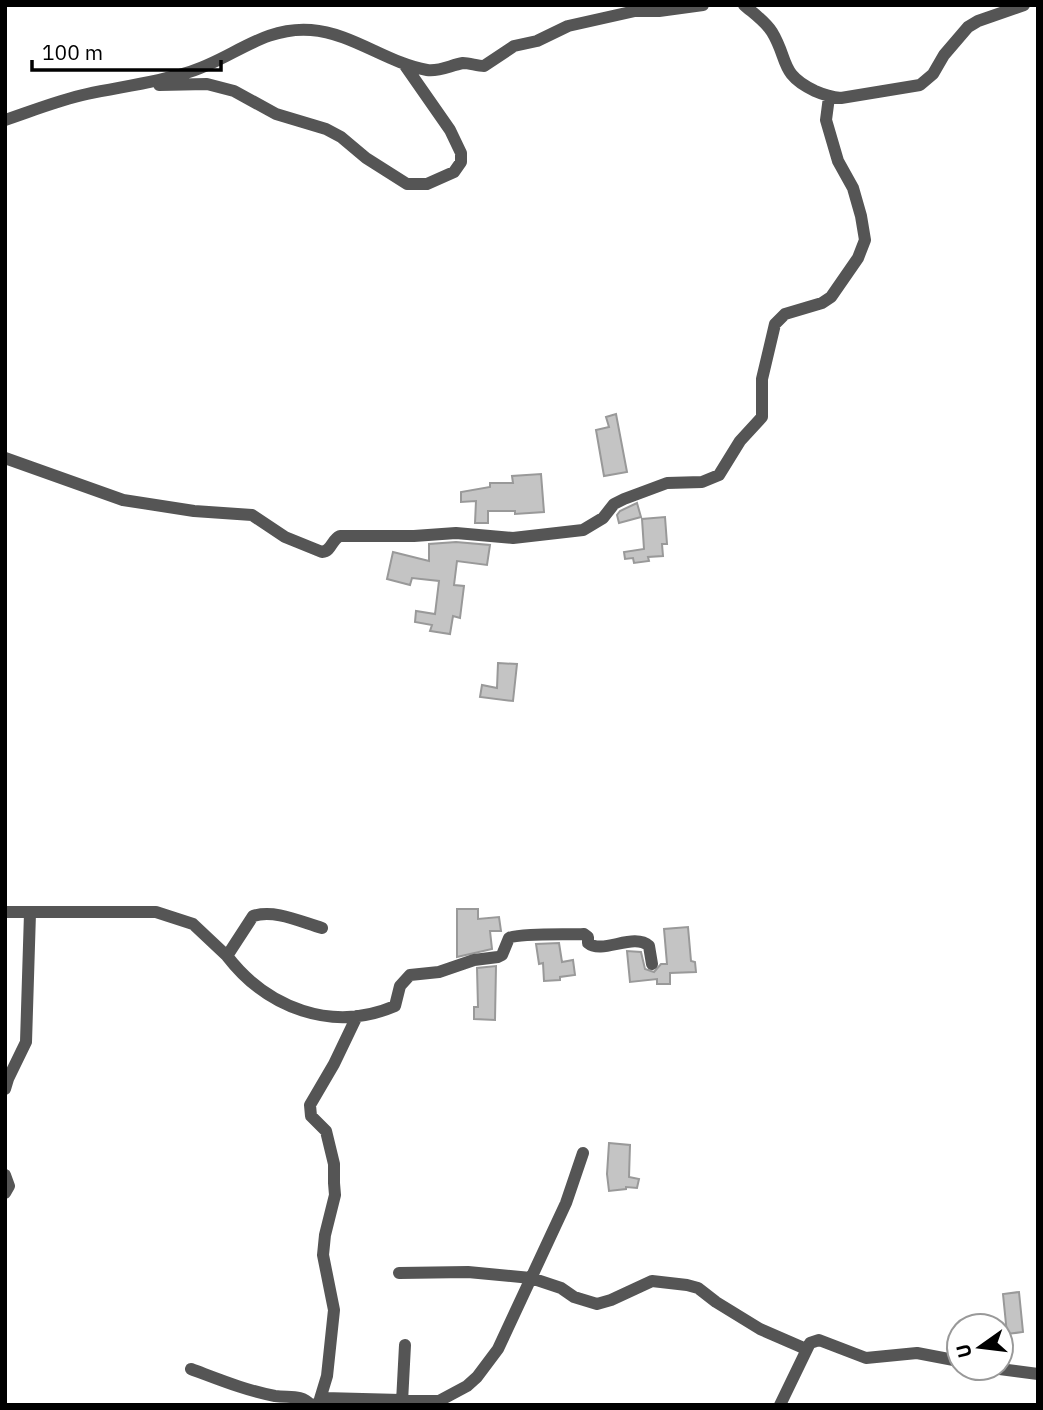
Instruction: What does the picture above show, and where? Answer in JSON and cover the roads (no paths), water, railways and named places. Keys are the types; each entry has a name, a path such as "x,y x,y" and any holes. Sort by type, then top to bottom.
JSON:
{"street":[{"path":"5,120 68,99 143,85 197,70 260,37 286,31 311,30 331,34 404,64 429,71 466,63 484,66 514,46 537,41 568,26 635,10 659,11 703,5"},
{"path":"744,5 770,29 793,78 829,97 920,85 933,74 944,55 968,27 987,17 1024,5"},
{"path":"143,85 207,84 234,91 276,114 326,129 341,137 366,158 407,184 427,184 454,172 461,162 461,153 450,130 404,64"},
{"path":"5,458 123,500 194,511 252,515 285,537 322,552 329,549 334,539 340,536 456,533 513,538 575,531 597,523 614,504 624,499 667,484 711,480 724,469 740,441 762,417 762,379 775,324 781,316 789,312 822,303 831,297 862,250 865,235 861,216 853,188 833,148 826,120 829,97"},
{"path":"5,912 156,912 193,924 258,989 279,1001 313,1014 337,1017 357,1016 395,1006 400,986 410,975 439,972 474,960 498,957 502,955 509,938 516,935 584,934 588,937 588,943 596,947 641,942 649,946 652,964"},
{"path":"5,1089 26,1042 30,914"},
{"path":"227,956 253,916 258,914 274,915 322,928"},
{"path":"315,1403 329,1364 334,1310 323,1255 335,1195 334,1164 326,1131 311,1116 310,1105 357,1016"},
{"path":"191,1369 275,1396 299,1396 315,1403 439,1401 453,1396 477,1377 498,1349 566,1203 583,1153"},
{"path":"5,1175 9,1186 5,1193"},
{"path":"399,1273 468,1272 531,1278 597,1304 652,1281 687,1284 698,1288 760,1329 806,1349"},
{"path":"780,1405 810,1343 822,1340 866,1358 917,1353 945,1358"},
{"path":"402,1402 405,1345"},
{"path":"1015,1371 1038,1374"}]}
